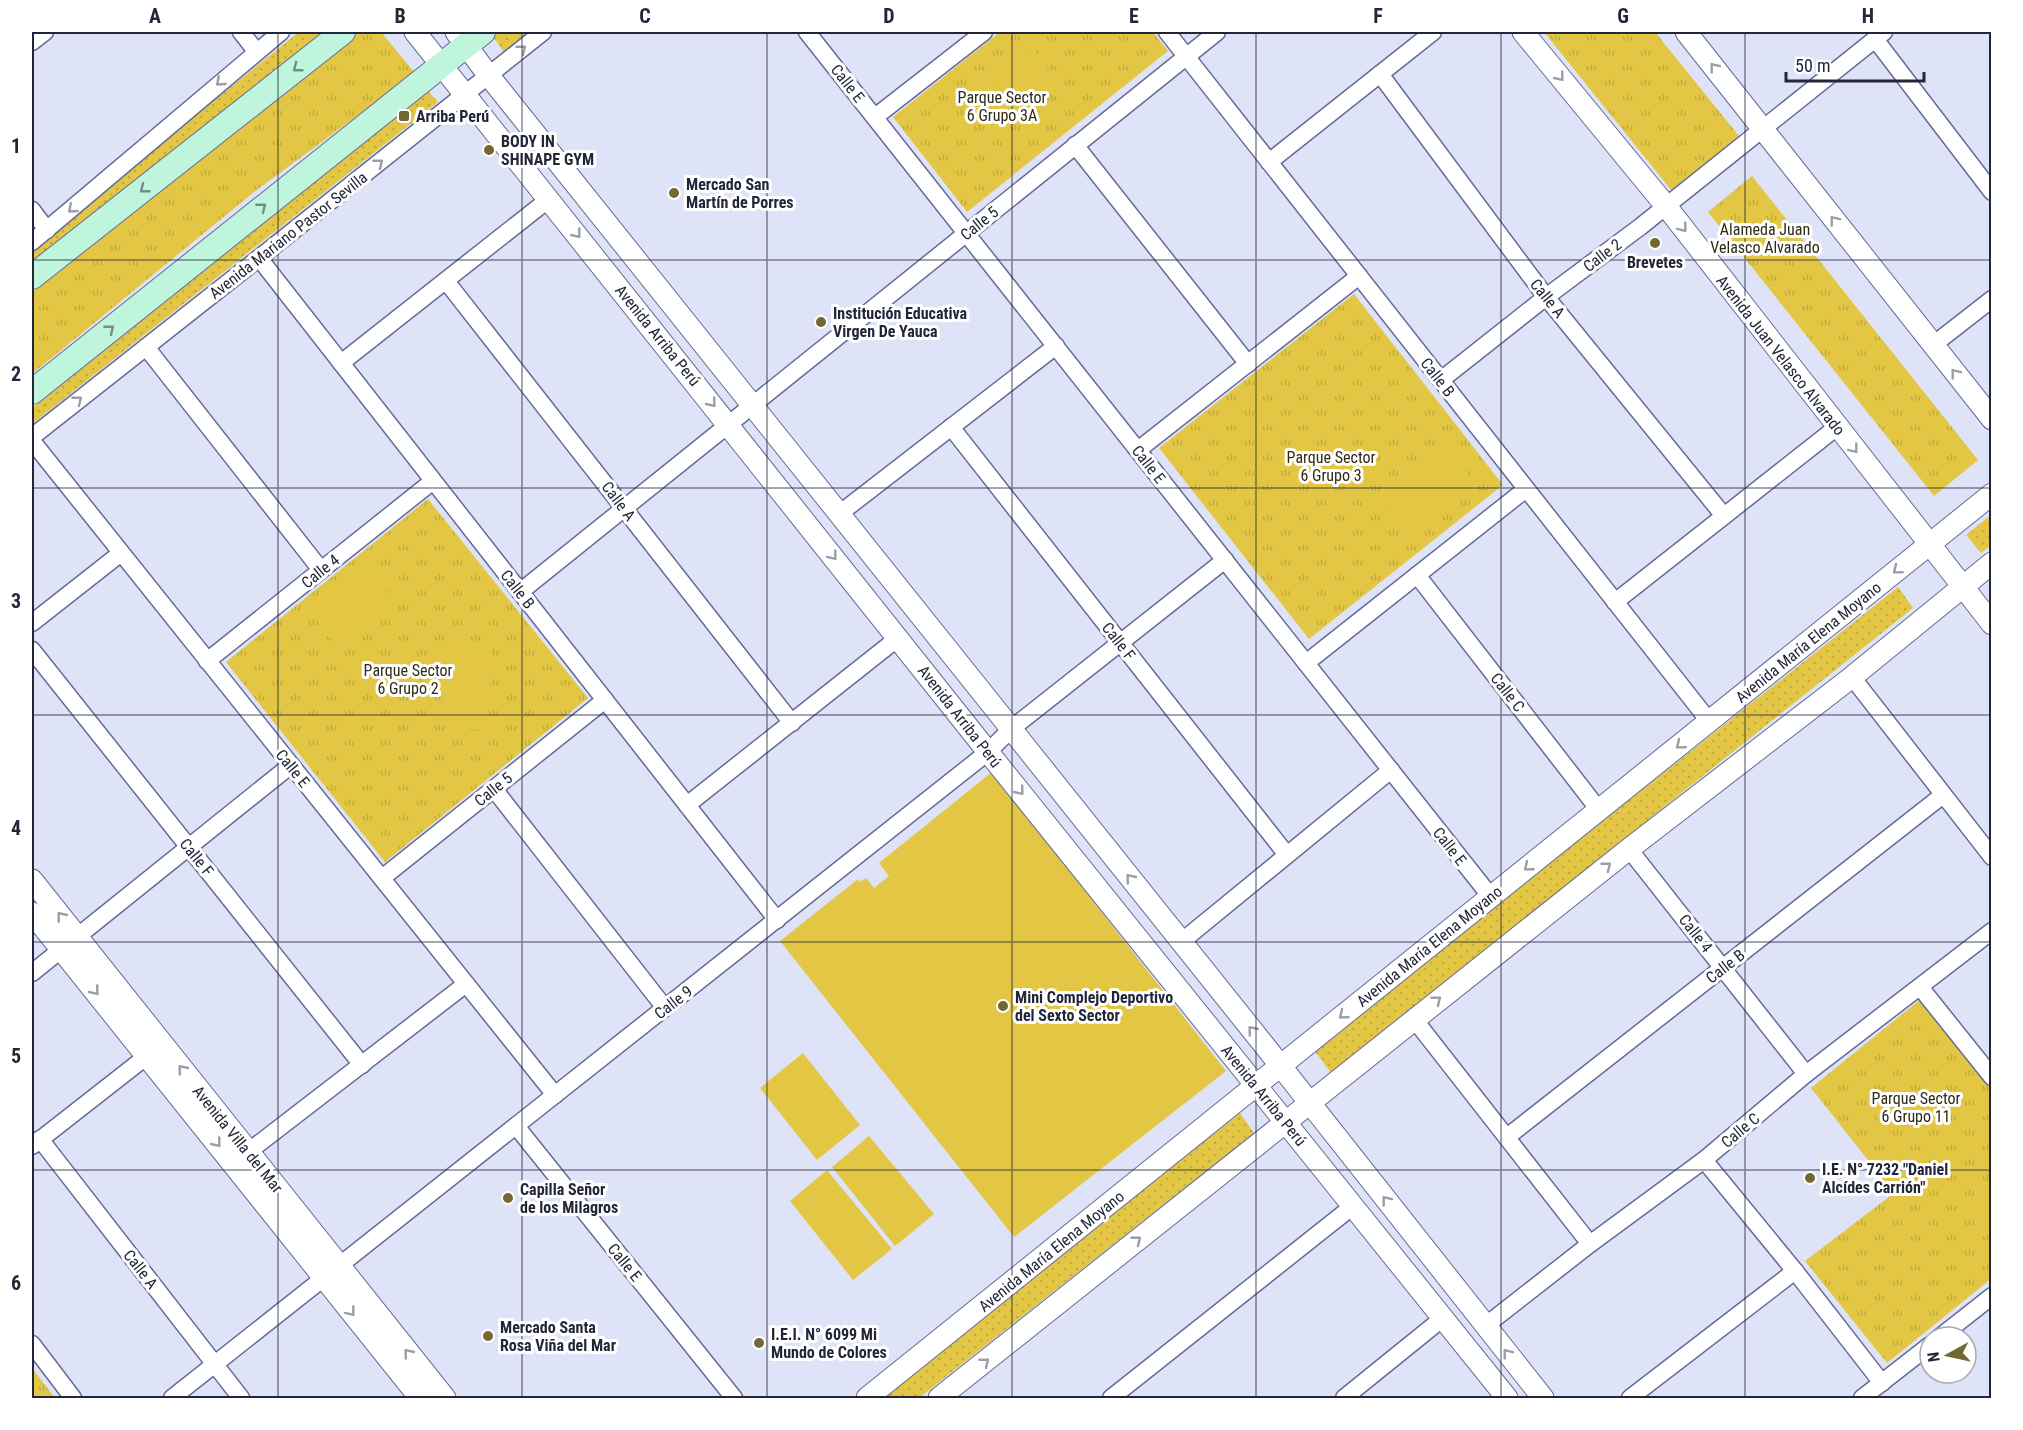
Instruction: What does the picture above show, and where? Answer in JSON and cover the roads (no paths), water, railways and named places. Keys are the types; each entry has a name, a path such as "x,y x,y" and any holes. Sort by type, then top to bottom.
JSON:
{"main road":[{"path":"32,277 343,32"},
{"path":"32,392 441,64 468,36"}],"street":[{"path":"32,42 45,32"},
{"path":"241,32 256,51"},
{"path":"32,242 281,32"},
{"name":"Avenida Arriba Perú","path":"416,32 549,199 741,414 840,514 1543,1398"},
{"name":"Avenida Mariano Pastor Sevilla","path":"32,439 543,32"},
{"name":"Calle E","path":"807,32 1491,897"},
{"path":"875,117 984,32"},
{"name":"Calle B","path":"1167,32 1709,721"},
{"name":"Calle 5","path":"741,414 1217,32"},
{"path":"1269,162 1433,32"},
{"name":"Avenida Juan Velasco Alvarado","path":"1523,32 1666,206 1992,624"},
{"path":"1686,32 1992,419"},
{"path":"1763,129 1879,35 1992,192"},
{"name":"Avenida Arriba Perú","path":"468,36 489,76 741,414 898,638 1507,1398"},
{"name":"Calle A","path":"1380,74 1546,297 1724,516"},
{"name":"Calle 2","path":"1441,380 1763,129"},
{"path":"1075,145 1248,364"},
{"path":"341,363 549,199"},
{"path":"32,210 47,230"},
{"name":"Calle B","path":"259,258 777,920"},
{"path":"1138,450 1359,276"},
{"name":"Calle A","path":"446,280 792,723"},
{"path":"1933,345 1992,299"},
{"path":"840,514 1056,346"},
{"path":"146,347 321,570"},
{"path":"520,592 741,414"},
{"name":"Calle F","path":"951,427 1287,855"},
{"path":"1615,602 1837,427"},
{"name":"Calle E","path":"32,439 555,1095"},
{"name":"Calle 4","path":"207,661 433,481"},
{"path":"1306,663 1526,489"},
{"name":"Avenida María Elena Moyano","path":"867,1398 1992,494"},
{"path":"32,623 121,553"},
{"name":"Calle 9","path":"332,1272 988,752 1011,729 1225,560"},
{"path":"939,1398 1310,1104 1414,1018 1852,677 1992,563"},
{"name":"Calle C","path":"1417,575 1599,810"},
{"path":"687,806 898,638"},
{"name":"Calle F","path":"32,650 362,1065"},
{"path":"1852,677 1992,857"},
{"name":"Calle 5","path":"382,878 605,700"},
{"path":"32,973 291,765"},
{"path":"1181,942 1391,770"},
{"path":"494,789 665,1008"},
{"name":"Calle B","path":"1507,1137 1943,795"},
{"name":"Calle 4","path":"1629,849 1806,1074"},
{"name":"Avenida Villa del Mar","path":"32,880 69,943 147,1056 332,1272 445,1398"},
{"name":"Avenida Villa del Mar","path":"32,913 69,943 248,1152 420,1398"},
{"name":"Calle C","path":"1485,1326 1590,1244 1704,1160 1806,1074 1992,931"},
{"path":"248,1152 466,984"},
{"path":"1920,987 1992,1077"},
{"path":"1414,1018 1590,1244"},
{"path":"36,1143 147,1056"},
{"name":"Calle E","path":"516,1126 734,1398"},
{"name":"Calle A","path":"36,1143 241,1398"},
{"path":"1704,1160 1795,1270 1882,1383"},
{"path":"1111,1398 1353,1206"},
{"path":"1630,1398 1795,1270"},
{"path":"172,1398 332,1272"},
{"path":"1955,1325 1992,1296"},
{"path":"1344,1398 1443,1318"},
{"path":"32,1344 73,1398"},
{"path":"1862,1398 1918,1354"}],"place":[{"name":"Arriba Perú","path":"404,116"},
{"name":"BODY IN SHINAPE GYM","path":"489,150"},
{"name":"Mercado San Martín de Porres","path":"674,193"},
{"name":"Brevetes","path":"1655,243"},
{"name":"Institución Educativa Virgen De Yauca","path":"821,322"},
{"name":"Mini Complejo Deportivo del Sexto Sector","path":"1003,1006"},
{"name":"I.E. N° 7232 \"Daniel Alcídes Carrión\"","path":"1810,1178"},
{"name":"Capilla Señor de los Milagros","path":"508,1198"},
{"name":"Mercado Santa Rosa Viña del Mar","path":"488,1336"},
{"name":"I.E.I. N° 6099 Mi Mundo de Colores","path":"759,1343"}],"park label":[{"name":"Parque Sector 6 Grupo 3A","path":"1002,106"},
{"name":"Alameda Juan Velasco Alvarado","path":"1765,238"},
{"name":"Parque Sector 6 Grupo 3","path":"1331,466"},
{"name":"Parque Sector 6 Grupo 2","path":"408,679"},
{"name":"Parque Sector 6 Grupo 11","path":"1916,1107"}]}
